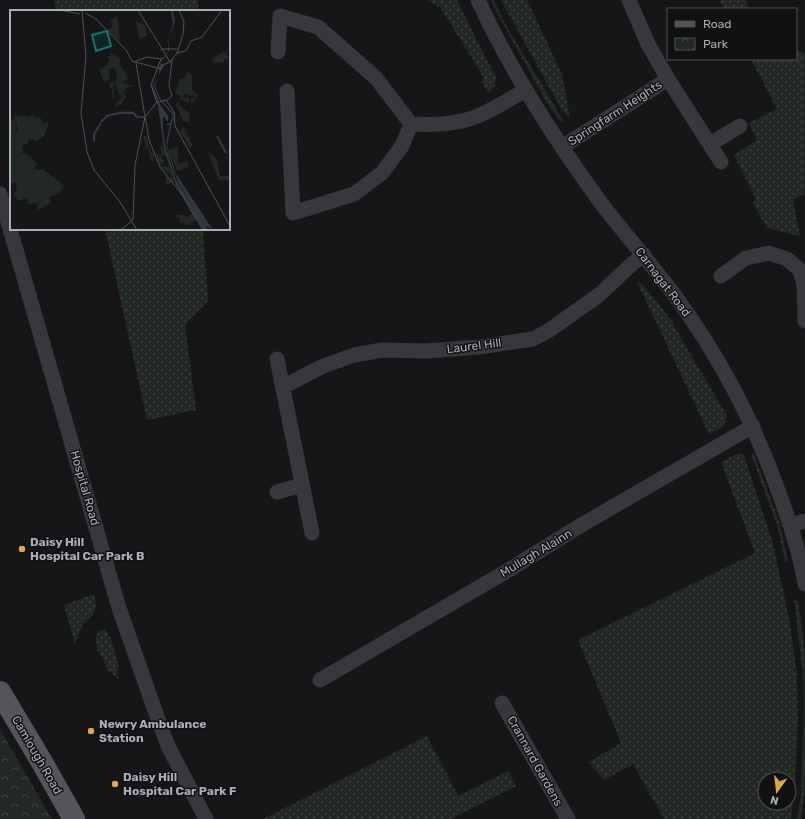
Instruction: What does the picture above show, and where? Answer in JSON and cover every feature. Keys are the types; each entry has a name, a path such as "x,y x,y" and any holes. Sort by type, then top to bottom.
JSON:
{"main road":[{"name":"Camlough Road","path":"0,692 74,819"}],"street":[{"name":"Carnagat Road","path":"478,0 526,90 562,147 602,204 644,255 681,304 723,367 753,426 798,523 805,584"},
{"name":"Springfarm Heights","path":"629,0 648,44 668,79 721,162"},
{"path":"278,52 280,16 318,27 376,78 411,124 430,125 456,123 480,115 526,90"},
{"name":"Springfarm Heights","path":"562,147 668,79"},
{"path":"288,91 293,213 354,194 382,174 402,146 411,124"},
{"path":"710,144 740,126"},
{"name":"Hospital Road","path":"0,194 10,229"},
{"name":"Hospital Road","path":"10,230 122,615 168,746 206,819"},
{"path":"721,276 746,258 769,253 787,259 800,270 804,285 805,321"},
{"name":"Laurel Hill","path":"283,387 321,367 354,355 382,350 426,351 479,347 532,339 548,330 599,295 644,255"},
{"path":"277,359 312,534"},
{"name":"Mullagh Alainn","path":"320,680 508,571 583,524 753,426"},
{"path":"278,492 302,485"},
{"name":"Crannard Gardens","path":"502,703 568,819"}],"green space":[{"path":"54,0 198,0 198,10 56,10"},
{"path":"428,0 457,0 496,76 495,85 488,93 482,81 484,78 441,8"},
{"path":"491,0 494,0 504,22 563,120 562,123 547,103"},
{"path":"501,0 527,0 562,74 570,118 563,112"},
{"path":"720,0 745,0 749,8 724,8"},
{"path":"797,50 805,54 805,193 793,200 800,236 767,228 753,203 756,199 734,155 757,140 749,123 777,109 752,60 797,60"},
{"path":"105,230 203,230 208,301 185,324 196,410 147,420"},
{"path":"637,282 644,286 673,322 727,416 725,423 719,429 709,434"},
{"path":"739,453 744,455 773,544 789,618 797,673 798,720 796,771 757,771 757,811 792,811 791,819 664,819 633,764 604,780 589,762 621,743 578,640 755,553 721,462"},
{"path":"751,454 754,454 780,524 788,561 785,562 778,528"},
{"path":"94,594 96,607 92,616 83,624 75,644 64,605"},
{"path":"794,600 798,600 805,653 805,790 801,819 797,819 801,794 804,705 803,675"},
{"path":"105,630 111,639 119,667 117,671 119,679 109,671 97,648 95,639 99,631"},
{"path":"0,729 52,819 0,819"},
{"path":"427,736 458,796 508,771 516,786 453,819 263,819"}],"place":[{"name":"Daisy Hill Hospital Car Park B","path":"22,549"},
{"name":"Newry Ambulance Station","path":"91,731"},
{"name":"Daisy Hill Hospital Car Park F","path":"115,784"}]}
